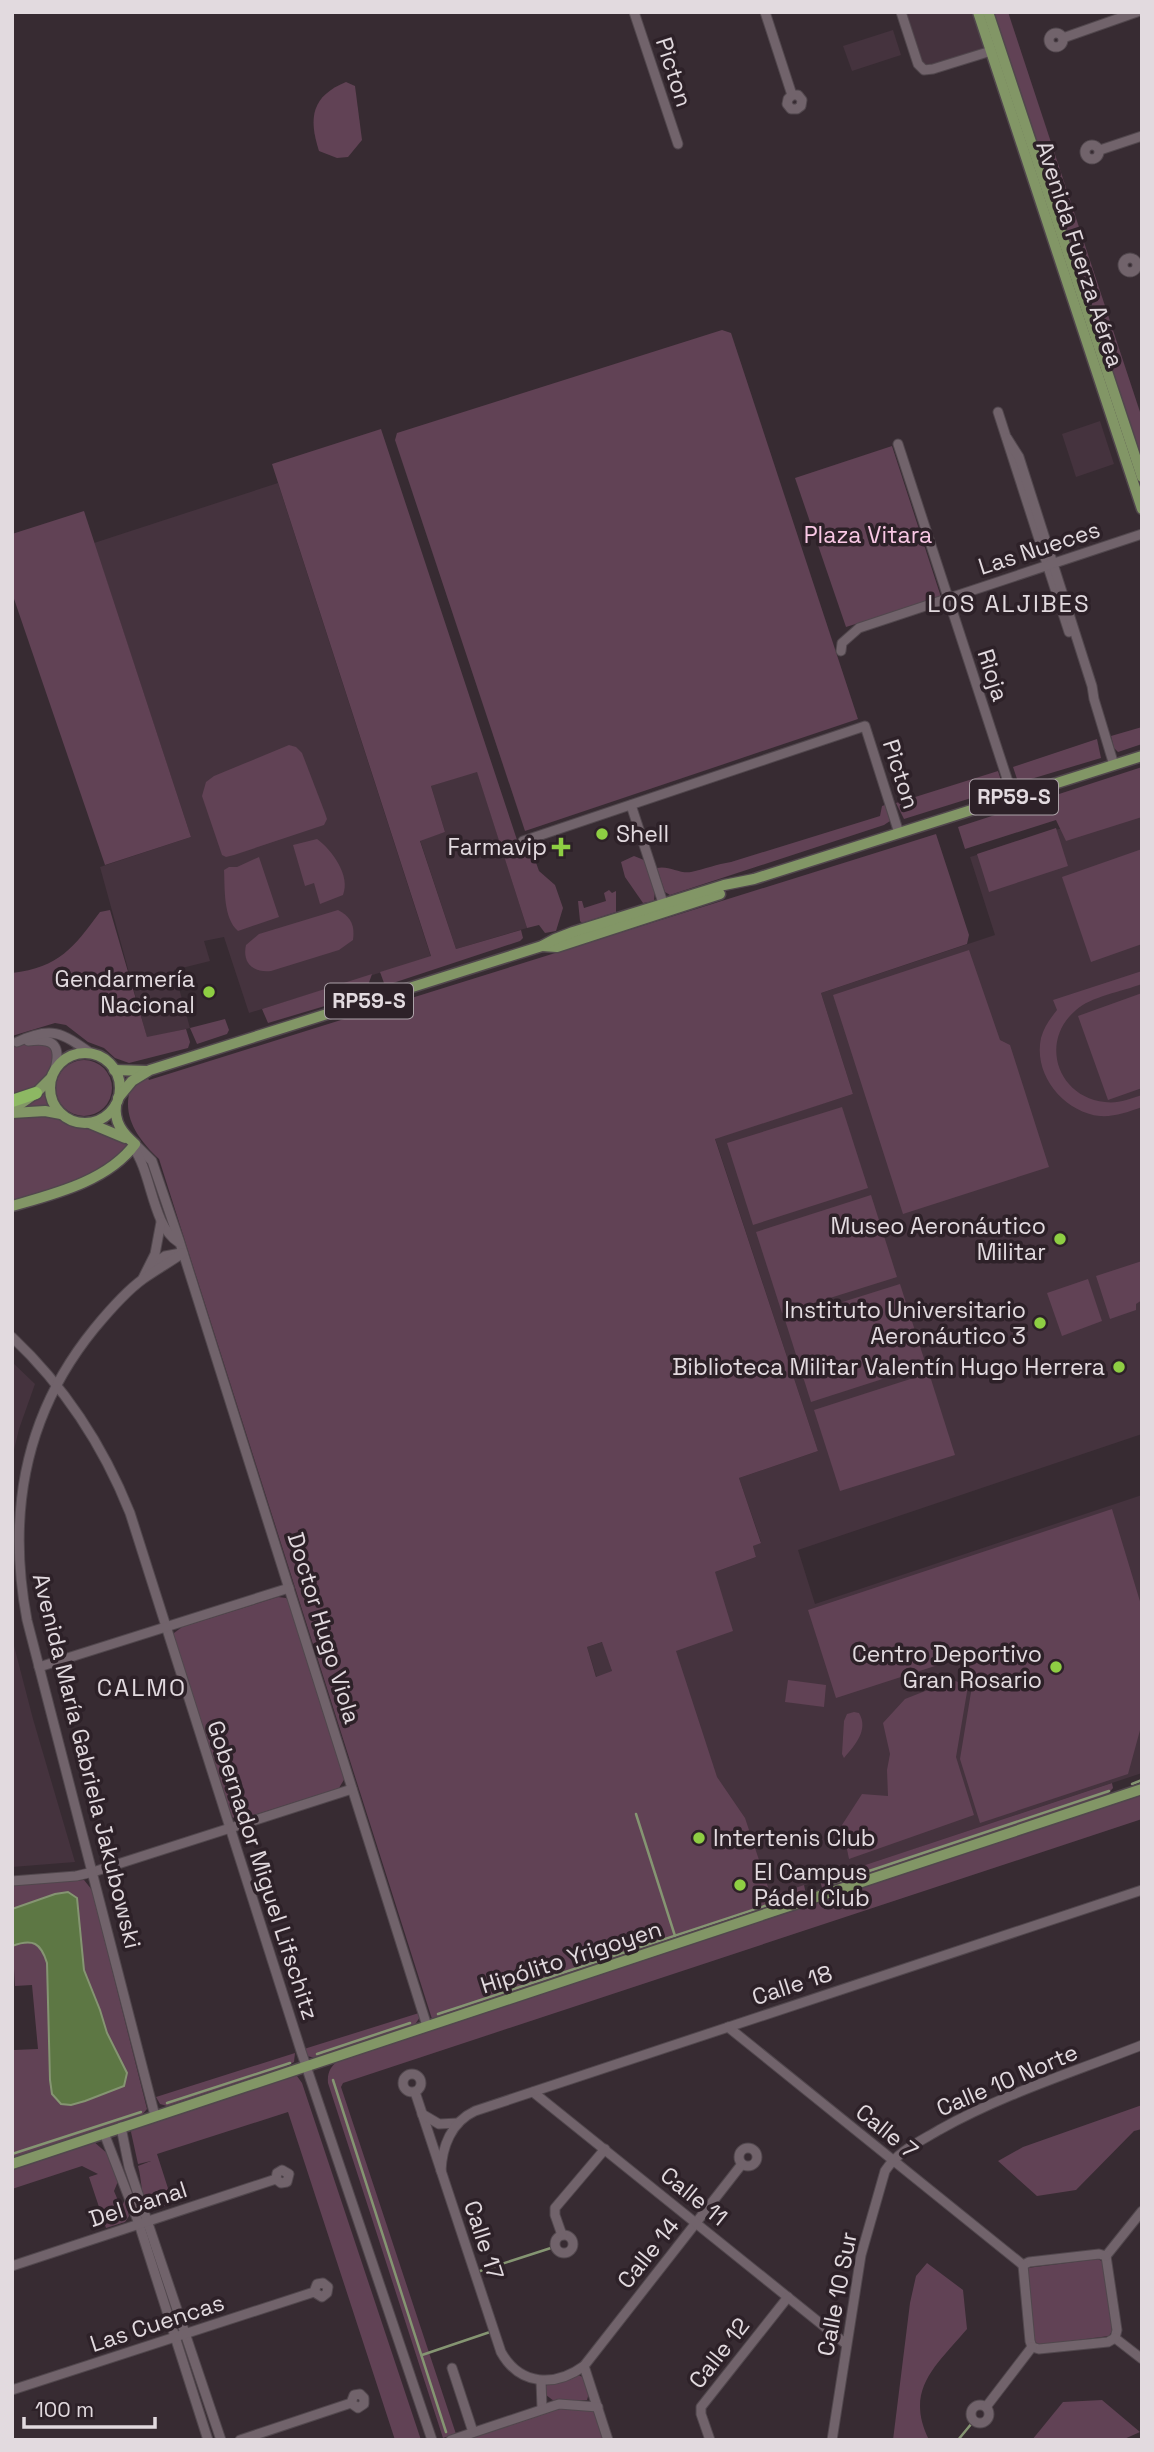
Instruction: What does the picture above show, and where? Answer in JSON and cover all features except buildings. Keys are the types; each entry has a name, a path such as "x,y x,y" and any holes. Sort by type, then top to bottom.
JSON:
{"highway":[{"path":"12,1101 36,1093"}],"main road":[{"name":"Avenida Fuerza Aérea","path":"978,12 1142,477"},
{"name":"Avenida Fuerza Aérea","path":"988,12 1142,509"},
{"name":"RP59-S","path":"118,1100 132,1081 150,1070 542,946 555,939 665,908 724,886 754,879 1142,756"},
{"path":"84,1053 105,1060 114,1070 119,1083 118,1100 106,1116 89,1123 79,1123 61,1114 45,1111 12,1111 36,1093 68,1058 84,1053"},
{"name":"RP59-S","path":"114,1070 150,1070"},
{"path":"53,1073 51,1098 61,1114"},
{"name":"Doctor Hugo Viola","path":"118,1100 118,1124 134,1145"},
{"name":"Doctor Hugo Viola","path":"89,1123 134,1145"},
{"path":"12,1206 101,1173 125,1157 134,1145"},
{"name":"Hipólito Yrigoyen","path":"12,2164 1142,1789"}],"street":[{"name":"Picton","path":"634,12 678,144"},
{"path":"765,12 792,95"},
{"path":"901,12 918,64 924,70 991,51"},
{"path":"1063,38 1137,12"},
{"path":"1100,149 1142,136"},
{"path":"998,412 1007,438 1018,457 1050,565 1092,686 1114,765"},
{"name":"Rioja","path":"898,444 1013,797"},
{"name":"Las Nueces","path":"841,652 842,643 859,628 1142,534"},
{"name":"Picton","path":"631,805 865,726 899,833"},
{"path":"523,841 631,805 665,908"},
{"path":"15,1042 51,1031 64,1034 92,1054"},
{"path":"15,1042 41,1039 49,1041 58,1054 53,1073"},
{"name":"Doctor Hugo Viola","path":"134,1145 161,1219 181,1248"},
{"name":"Doctor Hugo Viola","path":"134,1145 152,1161 181,1248 427,2026"},
{"name":"Avenida María Gabriela Jakubowski","path":"142,1279 159,1242 161,1219"},
{"path":"150,1266 181,1248"},
{"name":"Avenida María Gabriela Jakubowski","path":"155,2116 39,1667 22,1592 18,1522 33,1440 57,1385 102,1319 142,1279 181,1248"},
{"name":"Gobernador Miguel Lifschitz","path":"12,1337 57,1385 92,1433 120,1489 306,2066 432,2440"},
{"path":"39,1667 289,1588"},
{"path":"12,1881 93,1872 352,1789"},
{"name":"Calle 18","path":"458,2123 475,2111 1142,1890"},
{"name":"Calle 7","path":"728,2027 1023,2264"},
{"name":"Calle 10 Norte","path":"892,2160 904,2150 979,2108 1142,2045"},
{"name":"Calle 17","path":"415,2092 501,2352 506,2362 517,2371 541,2381"},
{"name":"Calle 11","path":"533,2092 846,2344"},
{"path":"422,2114 439,2124 458,2123"},
{"path":"441,2171 445,2146 458,2123"},
{"path":"121,2127 143,2223 208,2440"},
{"path":"104,2133 187,2333 221,2440"},
{"path":"562,2235 555,2208 605,2149"},
{"name":"Calle 10 Sur","path":"832,2440 861,2255 885,2171 892,2160"},
{"name":"Calle 14","path":"584,2366 743,2164"},
{"name":"Del Canal","path":"12,2266 276,2179"},
{"path":"1115,2339 1115,2317 1106,2256 1142,2211"},
{"path":"1032,2347 1023,2264 1106,2256"},
{"name":"Las Cuencas","path":"12,2390 314,2292"},
{"name":"Calle 12","path":"710,2440 701,2407 788,2297"},
{"path":"830,2330 842,2324 851,2313"},
{"path":"1032,2347 1039,2349 1115,2339"},
{"path":"1115,2339 1142,2359"},
{"path":"986,2407 1032,2347"},
{"path":"542,2408 541,2381 561,2378 584,2366 608,2440"},
{"path":"452,2368 467,2436"},
{"path":"240,2440 351,2403"},
{"path":"451,2440 542,2408 569,2403 598,2407"}],"shaded area":[{"path":"901,12 978,12 991,51 924,70"},
{"path":"893,30 901,55 852,71 843,46"},
{"path":"1100,421 1114,464 1076,477 1062,434"},
{"path":"278,483 431,957 249,1013 224,937 204,941 210,961 174,970 190,1028 147,1038 100,867 191,837 94,543"},
{"path":"477,771 527,928 456,949 420,840 445,832 431,786"},
{"path":"1142,803 1142,1434 798,1550 815,1604 1142,1495 1142,1773 676,1928 587,1647 603,1642 612,1671 715,1572 756,1557 753,1546 761,1542 739,1478 818,1451 715,1138 853,1094 821,993 995,935 970,857"},
{"path":"12,1362 35,1384 12,1458"},
{"path":"12,1638 33,1719 75,1862 12,1867"},
{"path":"68,1892 77,1898 84,1970 107,2033 127,2073 124,2086 71,2105 61,2104 52,2094 45,1956 35,1944 25,1942 12,1946 12,1909"}],"green space":[{"path":"978,12 1008,12 1142,418 1142,509"},
{"path":"346,82 355,86 362,140 348,157 337,158 319,151 314,118 320,101 326,94"},
{"path":"722,330 731,333 858,719 525,831 395,440 397,433"},
{"path":"381,429 519,846 529,843 539,871 555,885 563,908 556,931 545,933 539,925 527,928 477,772 431,786 445,832 420,841 456,949 521,930 523,938 387,985 380,972 431,956 272,464"},
{"name":"Plaza Vitara","path":"892,446 941,597 846,627 795,478"},
{"path":"84,511 191,837 105,865 12,593 12,534"},
{"path":"1142,727 1142,744 1118,752 1114,748 1111,736"},
{"path":"1097,739 1101,758 1021,782 1017,779 1013,767"},
{"path":"289,745 302,753 327,819 324,825 234,855 222,855 202,796 206,782 214,776"},
{"path":"1142,767 1142,817 1066,841 1056,820 965,849 958,827"},
{"path":"998,771 1002,784 1000,789 904,819 896,803"},
{"path":"885,805 890,821 884,825 670,895 665,892 657,868 691,872 731,862 880,816 882,806"},
{"path":"1056,828 1068,866 989,892 977,854"},
{"path":"936,834 969,935 967,944 821,993 853,1094 715,1139 818,1451 739,1478 761,1543 753,1546 756,1557 715,1572 733,1631 676,1651 717,1777 745,1818 771,1896 804,1885 806,1894 432,2019 159,1159 139,1136 130,1119 130,1090 141,1081 148,1078 149,1080","holes":["602,1642 612,1671 596,1677 587,1647"]},
{"path":"317,839 339,864 345,888 343,895 320,904 314,883 305,886 293,845"},
{"path":"1142,849 1142,944 1091,962 1062,877"},
{"path":"634,856 644,860 655,890 654,901 643,903 625,877 621,862"},
{"path":"259,857 279,917 238,931 227,911 224,870"},
{"path":"609,890 612,893 616,891 616,912 582,923 578,901 582,901 584,908 606,901 604,893"},
{"path":"110,910 147,1037 186,1029 190,1042 188,1048 129,1063 88,1042 66,1025 55,1023 12,1036 12,973 54,961 73,946 100,912"},
{"path":"338,910 353,926 353,940 339,950 271,971 259,970 247,962 246,945 259,934"},
{"path":"969,950 1000,1040 1010,1045 1049,1167 903,1214 833,995"},
{"path":"1142,971 1142,984 1082,1005 1065,1023 1058,1037 1056,1051 1059,1066 1065,1079 1075,1090 1088,1098 1105,1102 1124,1101 1142,1095 1142,1107 1132,1111 1105,1116 1087,1113 1063,1099 1047,1078 1042,1065 1041,1038 1057,1010 1053,1000"},
{"path":"372,974 365,994 268,1023 262,1009"},
{"path":"1142,993 1142,1088 1108,1100 1078,1016"},
{"path":"225,1019 229,1030 227,1034 197,1044 190,1028"},
{"path":"30,1041 55,1048 55,1069 50,1088 55,1107 70,1120 89,1123 133,1147 114,1165 12,1206 12,1043"},
{"path":"79,1060 89,1060 104,1068 110,1077 110,1099 104,1108 89,1116 79,1116 61,1104 56,1093 56,1083 68,1065"},
{"path":"842,1107 868,1188 753,1225 727,1143"},
{"path":"871,1195 897,1277 782,1313 756,1232"},
{"path":"1142,1261 1142,1300 1136,1304 1136,1310 1110,1319 1096,1276"},
{"path":"1088,1279 1102,1321 1062,1336 1047,1293"},
{"path":"900,1284 926,1365 811,1402 785,1320"},
{"path":"929,1373 955,1455 840,1491 814,1410"},
{"name":"Centro Deportivo Gran Rosario","path":"1112,1509 1142,1608 1142,1723 1128,1774 980,1823 960,1759 973,1680 966,1656 836,1698 808,1610"},
{"path":"278,1597 289,1601 345,1778 339,1788 238,1820 230,1816 174,1642 174,1633 182,1627"},
{"path":"788,1680 826,1685 824,1707 785,1702"},
{"path":"953,1680 968,1686 956,1757 974,1815 849,1859 842,1825 862,1794 888,1796 887,1770 890,1754 883,1723 905,1699"},
{"path":"859,1713 862,1719 862,1731 844,1758 844,1721 847,1714"},
{"path":"1112,1783 1113,1788 1108,1794 825,1890 822,1888 820,1880"},
{"path":"1142,1794 1142,1819 343,2083 341,2087 456,2434 443,2438 328,2083 329,2072 336,2062"},
{"path":"84,1880 92,1890 147,2109 141,2116 12,2159 12,2038 14,2050 38,2049 32,1985 15,1986 12,1968 12,1885"},
{"path":"419,2013 420,2017 414,2026 315,2058 307,2056 304,2049"},
{"path":"295,2053 294,2062 285,2067 167,2106 160,2104 156,2097"},
{"path":"293,2075 302,2083 421,2440 395,2440 288,2112 157,2154 173,2204 147,2210 138,2166 151,2161 138,2164 132,2129"},
{"path":"1142,2105 1142,2129 1134,2131 1076,2190 1037,2196 998,2161 1023,2147"},
{"path":"93,2141 109,2155 119,2179 114,2191 119,2203 123,2204 125,2199 129,2216 125,2222 106,2228 89,2177 98,2174 82,2166 12,2189 12,2168"},
{"path":"1098,2259 1105,2263 1112,2331 1109,2336 1040,2345 1035,2342 1027,2268"},
{"path":"927,2263 963,2290 967,2329 935,2367 922,2392 922,2422 929,2440 893,2440 910,2303 916,2276"},
{"path":"575,2374 583,2377 589,2393 587,2400 554,2401 546,2395 546,2386 549,2383"},
{"path":"1102,2400 1140,2432 1122,2440 1032,2440 1063,2402"},
{"path":"598,2407 608,2440 458,2440 542,2408"}],"waterway":[{"path":"1132,1784 1142,1780"},
{"path":"827,1885 1109,1791"},
{"path":"636,1814 675,1936"},
{"path":"438,2014 801,1894"},
{"path":"317,2054 410,2023"},
{"path":"167,2103 290,2063"},
{"path":"333,2080 446,2432"},
{"path":"12,2154 141,2112"},
{"path":"477,2272 554,2247"},
{"path":"422,2355 490,2332"},
{"path":"958,2440 972,2423"}],"place":[{"name":"Shell","path":"602,834"},
{"name":"Farmavip","path":"561,847"},
{"name":"Gendarmería Nacional","path":"209,992"},
{"name":"Museo Aeronáutico Militar","path":"1060,1239"},
{"name":"Instituto Universitario Aeronáutico 3","path":"1040,1323"},
{"name":"Biblioteca Militar Valentín Hugo Herrera","path":"1119,1367"},
{"name":"Centro Deportivo Gran Rosario","path":"1056,1667"},
{"name":"Intertenis Club","path":"699,1838"},
{"name":"El Campus Pádel Club","path":"740,1885"}],"district":[{"name":"LOS ALJIBES","path":"1009,604"},
{"name":"CALMO","path":"142,1688"}]}
